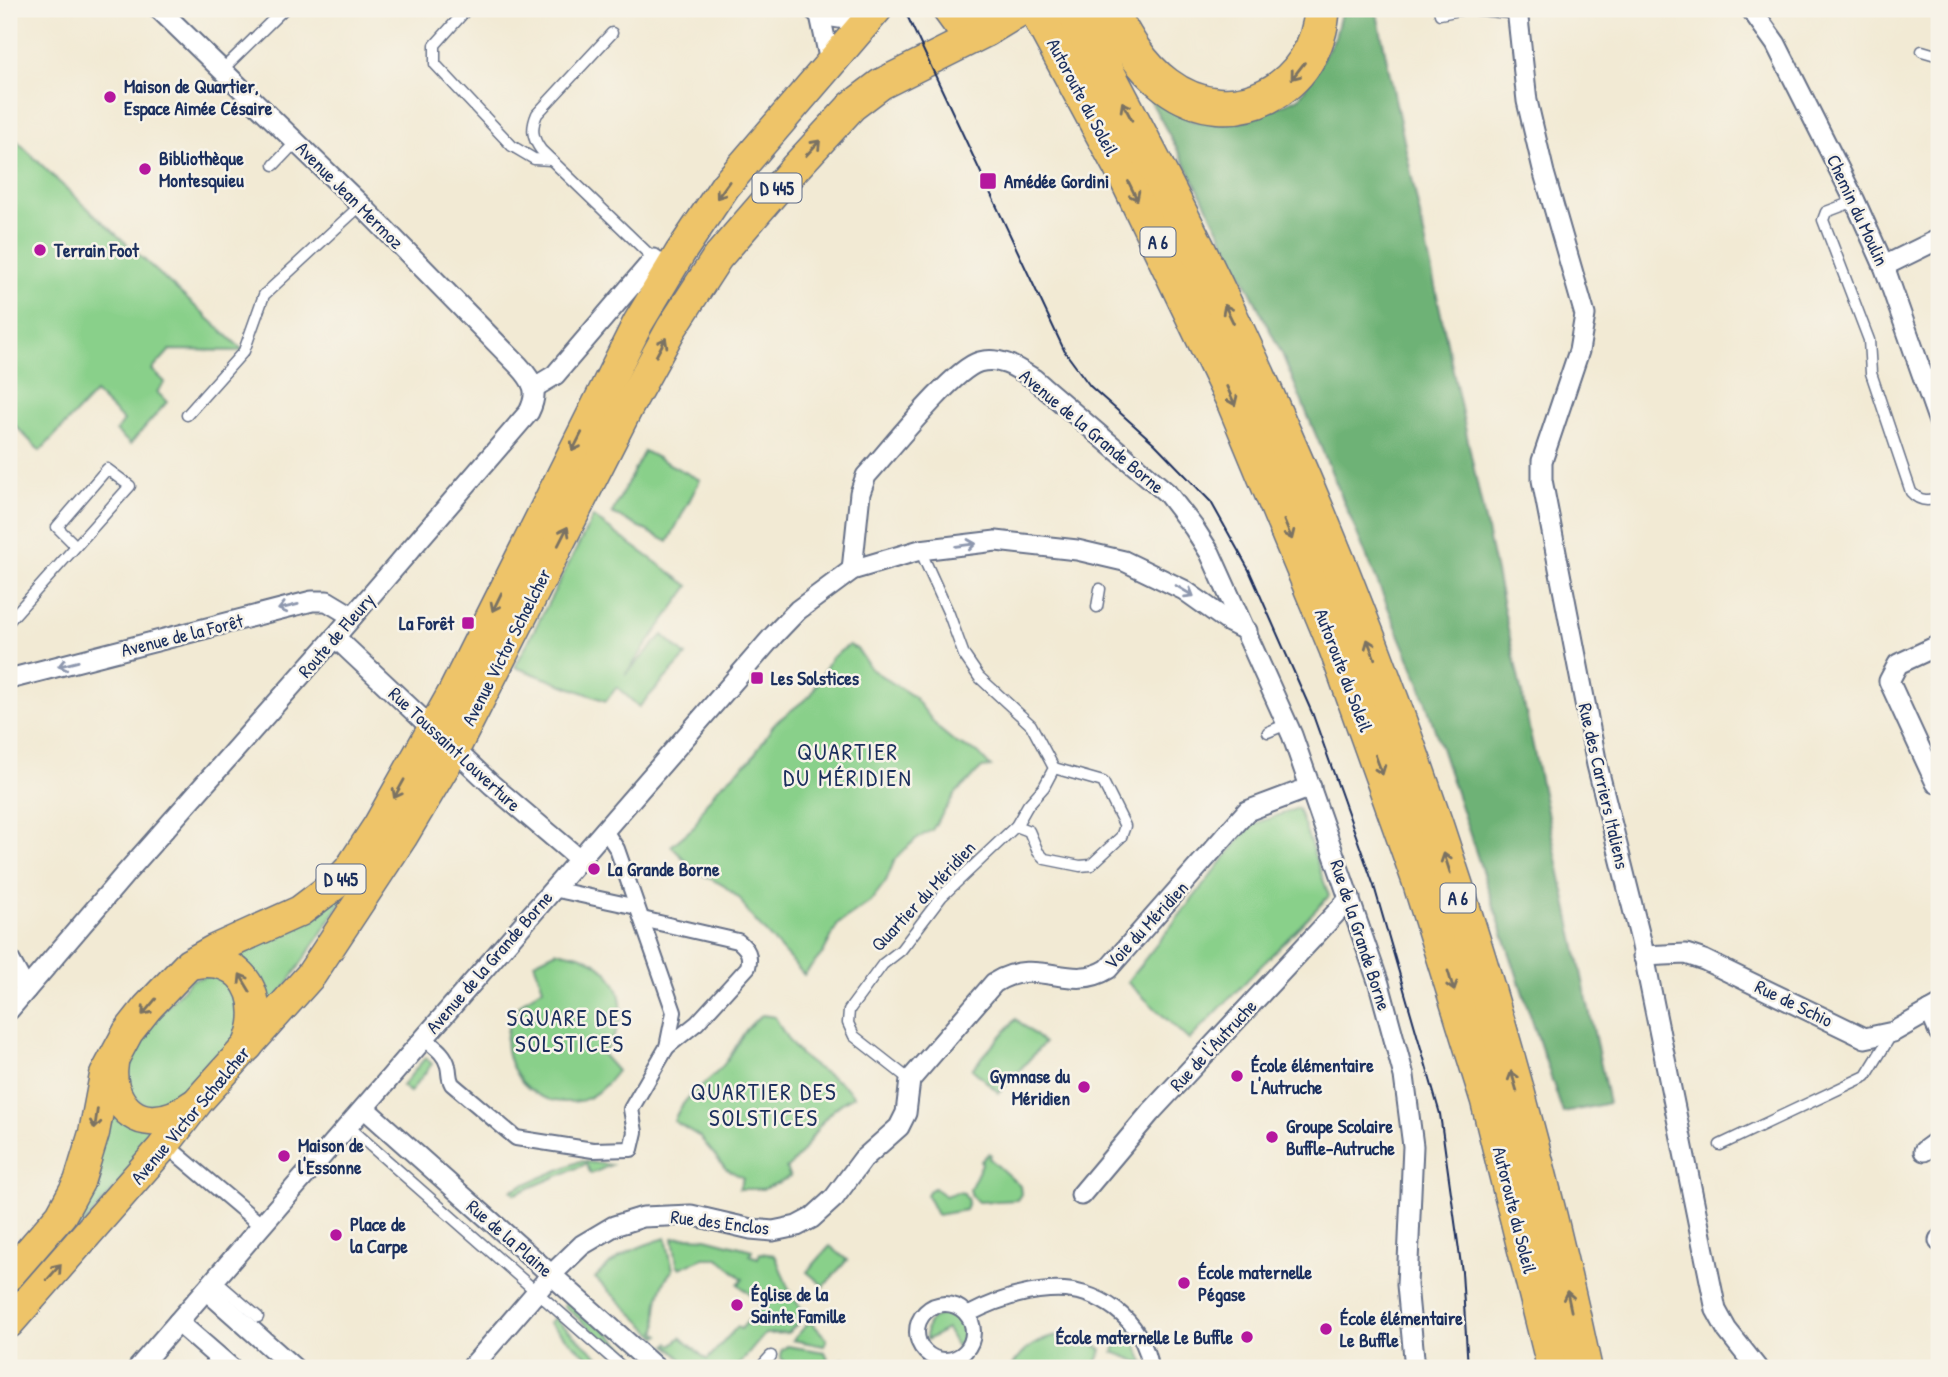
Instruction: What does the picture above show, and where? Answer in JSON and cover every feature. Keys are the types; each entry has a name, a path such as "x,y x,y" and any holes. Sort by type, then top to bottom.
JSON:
{"highway":[{"name":"Autoroute du Soleil","path":"1036,9 1129,181 1212,354 1337,649 1419,878 1488,1099 1555,1368"},
{"name":"Autoroute du Soleil","path":"1073,9 1159,172 1236,329 1313,506 1382,678 1446,859 1494,1014 1546,1202 1584,1368"},
{"path":"1109,9 1141,61 1167,86 1199,102 1228,106 1261,99 1289,81 1301,68 1314,45 1322,9"}],"main road":[{"path":"947,9 958,24 987,31"},
{"name":"Avenue Victor Schœlcher","path":"612,406 717,258 852,106 881,84 987,31 1023,9"},
{"name":"D 445","path":"667,256 871,15"},
{"name":"Avenue Victor Schœlcher","path":"9,1323 165,1144 199,1100 311,975 402,837 443,740 612,406 638,324 667,256"},
{"name":"Avenue Victor Schœlcher","path":"9,1275 61,1215 79,1182 94,1133 100,1091 115,1054 147,1008 189,964 300,911 337,883 443,740"},
{"path":"189,964 218,962 230,966 241,975 251,990 254,1006 254,1025 248,1046"},
{"path":"115,1054 111,1073 113,1085 122,1105 130,1114 142,1120 167,1119 182,1113 199,1100"}],"street":[{"name":"Avenue Jean Mermoz","path":"159,9 361,205 524,372 535,387"},
{"name":"Chemin du Moulin","path":"1752,9 1776,44 1846,204 1884,266 1939,422"},
{"name":"Rue des Carriers Italiens","path":"1518,11 1527,101 1585,315 1579,351 1542,461 1542,480 1597,765 1643,956 1716,1310 1727,1330 1757,1368"},
{"path":"830,62 817,12 871,15"},
{"path":"1884,266 1939,239"},
{"path":"535,387 555,375 667,256"},
{"name":"Avenue de la Grande Borne","path":"852,569 860,493 866,476 947,385 977,362 1010,364 1034,379 1167,493 1194,528"},
{"name":"Route de Fleury","path":"9,1010 529,412 536,399 535,387"},
{"name":"Rue de la Grande Borne","path":"1194,528 1210,553 1287,724 1379,984 1404,1076 1413,1146 1408,1285 1415,1368"},
{"name":"Avenue de la Grande Borne","path":"138,1368 774,635 799,610 852,569 920,550 996,541 1077,550 1124,561 1184,590 1229,622 1247,631"},
{"name":"Avenue de la Forêt","path":"9,679 312,601 327,601 352,616"},
{"name":"Rue Toussaint Louverture","path":"335,637 443,740 548,835 578,858"},
{"path":"1936,783 1889,681 1898,664 1939,645"},
{"name":"Voie du Méridien","path":"910,1080 994,983 1006,975 1026,971 1084,978 1097,976 1108,969 1247,811 1311,787"},
{"path":"424,1038 442,1054 452,1084 516,1138 593,1150 631,1149 635,1132 631,1109 667,1047 674,1012 617,849 604,830"},
{"path":"553,888 738,941 746,947 750,958 747,967 697,1023 667,1047"},
{"name":"Rue de l'Autruche","path":"1081,1195 1150,1113 1350,898"},
{"name":"Rue de Schio","path":"1643,956 1686,954 1695,957 1865,1038 1893,1032 1935,1008"},
{"path":"9,959 26,990"},
{"path":"1935,1008 1939,1032"},
{"name":"Rue des Enclos","path":"471,1368 552,1274 597,1234 643,1217 691,1215 751,1229 773,1231 797,1226 812,1218 834,1198 863,1159 899,1127 906,1113 910,1080"},
{"name":"Rue de la Plaine","path":"364,1108 656,1368"},
{"path":"165,1144 262,1226"},
{"path":"210,1285 293,1368"},
{"path":"967,1315 990,1304 1039,1291 1059,1290 1086,1295 1110,1306 1129,1320 1141,1335 1148,1351 1150,1368"},
{"path":"952,1305 967,1315 973,1332 966,1350 959,1356 940,1360 923,1351 916,1334 917,1325 926,1311 934,1306 952,1305"},
{"path":"178,1322 231,1368"}],"lane":[{"path":"222,70 284,9"},
{"path":"467,9 435,45 435,64 512,146 534,159 551,159"},
{"path":"1439,9 1440,14 1465,9"},
{"path":"1470,9 1518,11"},
{"path":"612,33 537,114 533,123 535,142 551,159 667,256"},
{"path":"1922,51 1939,56"},
{"path":"274,165 296,142"},
{"path":"1846,204 1826,212 1824,220 1869,340 1871,373 1911,492 1917,498 1930,501 1939,497"},
{"path":"187,415 244,351 264,295 361,205"},
{"path":"9,621 130,486 107,469 57,527 76,546"},
{"path":"920,550 964,655 979,677 1031,725 1054,768 1103,782 1124,821 1121,837 1091,865 1080,866 1045,859 1038,852 1029,831 1017,826"},
{"path":"1097,607 1100,589"},
{"path":"1268,732 1287,724"},
{"name":"Quartier du Méridien","path":"910,1080 854,1036 848,1023 849,1010 883,964 901,950 942,896 1017,826 1028,804 1044,787 1054,768"},
{"path":"1720,1145 1866,1076 1893,1032"},
{"path":"348,1125 623,1368"},
{"path":"210,1285 258,1317"},
{"path":"760,1368 771,1356"}],"green space":[{"path":"1342,9 1376,9 1609,1103 1563,1113 1418,679 1282,354 1149,98 1193,121 1242,122 1299,98 1335,37"},
{"path":"9,133 244,351 170,350 152,370 165,382 157,392 167,402 130,444 116,431 124,421 95,393 40,451 9,419"},
{"path":"644,451 700,480 668,542 612,513"},
{"path":"593,517 689,586 625,675 663,635 686,656 639,707 617,687 606,701 515,667"},
{"path":"849,645 857,649 871,669 914,697 939,729 956,743 978,753 991,767 982,768 956,793 932,830 916,839 895,859 886,881 870,902 838,924 823,953 804,975 748,913 740,899 723,885 697,872 671,846 694,827 717,789 751,759 775,723 811,695 831,658"},
{"path":"414,792 271,1009 235,959 234,949 266,937"},
{"path":"1298,808 1329,896 1189,1040 1127,982 1251,825"},
{"path":"557,951 595,962 608,973 617,987 621,1002 620,1019 614,1037 602,1054 617,1071 598,1092 587,1099 577,1101 564,1102 534,1093 514,1070 506,1042 508,1026 515,1012 524,1001 543,988 534,962"},
{"path":"216,974 241,989 241,1032 210,1070 182,1096 167,1104 153,1107 140,1102 126,1084 128,1058 141,1035 191,980"},
{"path":"762,1015 775,1017 785,1036 803,1057 854,1096 823,1121 796,1160 786,1169 790,1177 764,1189 739,1189 743,1178 725,1168 700,1137 674,1121 684,1103 718,1071 744,1032"},
{"path":"1016,1019 1044,1043 999,1093 972,1069"},
{"path":"425,1058 432,1064 410,1092 402,1086"},
{"path":"111,1108 167,1129 9,1310 9,1289"},
{"path":"989,1153 989,1158 1020,1186 1021,1194 1017,1200 978,1202 972,1197 970,1189 981,1161"},
{"path":"580,1161 611,1165 591,1174 586,1164 515,1194 511,1190"},
{"path":"934,1188 945,1196 964,1193 968,1201 965,1210 937,1215 927,1195"},
{"path":"666,1238 673,1270 659,1297 656,1332 660,1335 657,1337 595,1278 628,1253"},
{"path":"673,1238 706,1238 752,1250 750,1255 758,1258 760,1253 775,1255 789,1290 801,1308 800,1321 788,1333 765,1334 736,1368 691,1368 667,1345 669,1343 672,1345 681,1337 707,1360 737,1327 741,1329 762,1305 738,1284 743,1279 718,1258 703,1258 680,1268"},
{"path":"830,1246 847,1260 824,1286 807,1272"},
{"path":"571,1298 647,1368 636,1368 564,1306"},
{"path":"942,1314 959,1320 963,1336 957,1347 947,1329 927,1340 926,1331 929,1324"},
{"path":"554,1318 612,1368 600,1368 549,1323"},
{"path":"810,1321 827,1339 824,1346 793,1340"},
{"path":"1128,1326 1145,1364 1113,1352"},
{"path":"1066,1335 1087,1340 1102,1350 1094,1368 1011,1368 1021,1354 1034,1344"},
{"path":"787,1346 825,1352 831,1365 843,1359 845,1368 791,1368 781,1358 781,1351"}],"tram line":[{"path":"904,9 1065,352 1090,386 1155,444 1211,502 1249,570 1313,715 1374,886 1440,1114 1462,1272 1468,1368"}],"place":[{"name":"Maison de Quartier, Espace Aimée Césaire","path":"110,97"},
{"name":"Bibliothèque Montesquieu","path":"145,169"},
{"name":"Amédée Gordini","path":"988,181"},
{"name":"Terrain Foot","path":"40,250"},
{"name":"La Forêt","path":"468,623"},
{"name":"Les Solstices","path":"757,678"},
{"name":"La Grande Borne","path":"594,869"},
{"name":"École élémentaire L'Autruche","path":"1237,1076"},
{"name":"Gymnase du Méridien","path":"1084,1087"},
{"name":"Groupe Scolaire Buffle-Autruche","path":"1272,1137"},
{"name":"Maison de l'Essonne","path":"284,1156"},
{"name":"Place de la Carpe","path":"336,1235"},
{"name":"École maternelle Pégase","path":"1184,1283"},
{"name":"Église de la Sainte Famille","path":"737,1305"},
{"name":"École élémentaire Le Buffle","path":"1326,1329"},
{"name":"École maternelle Le Buffle","path":"1247,1337"}],"district":[{"name":"QUARTIER DU MÉRIDIEN","path":"848,764"},
{"name":"SQUARE DES SOLSTICES","path":"570,1030"},
{"name":"QUARTIER DES SOLSTICES","path":"764,1104"}]}
